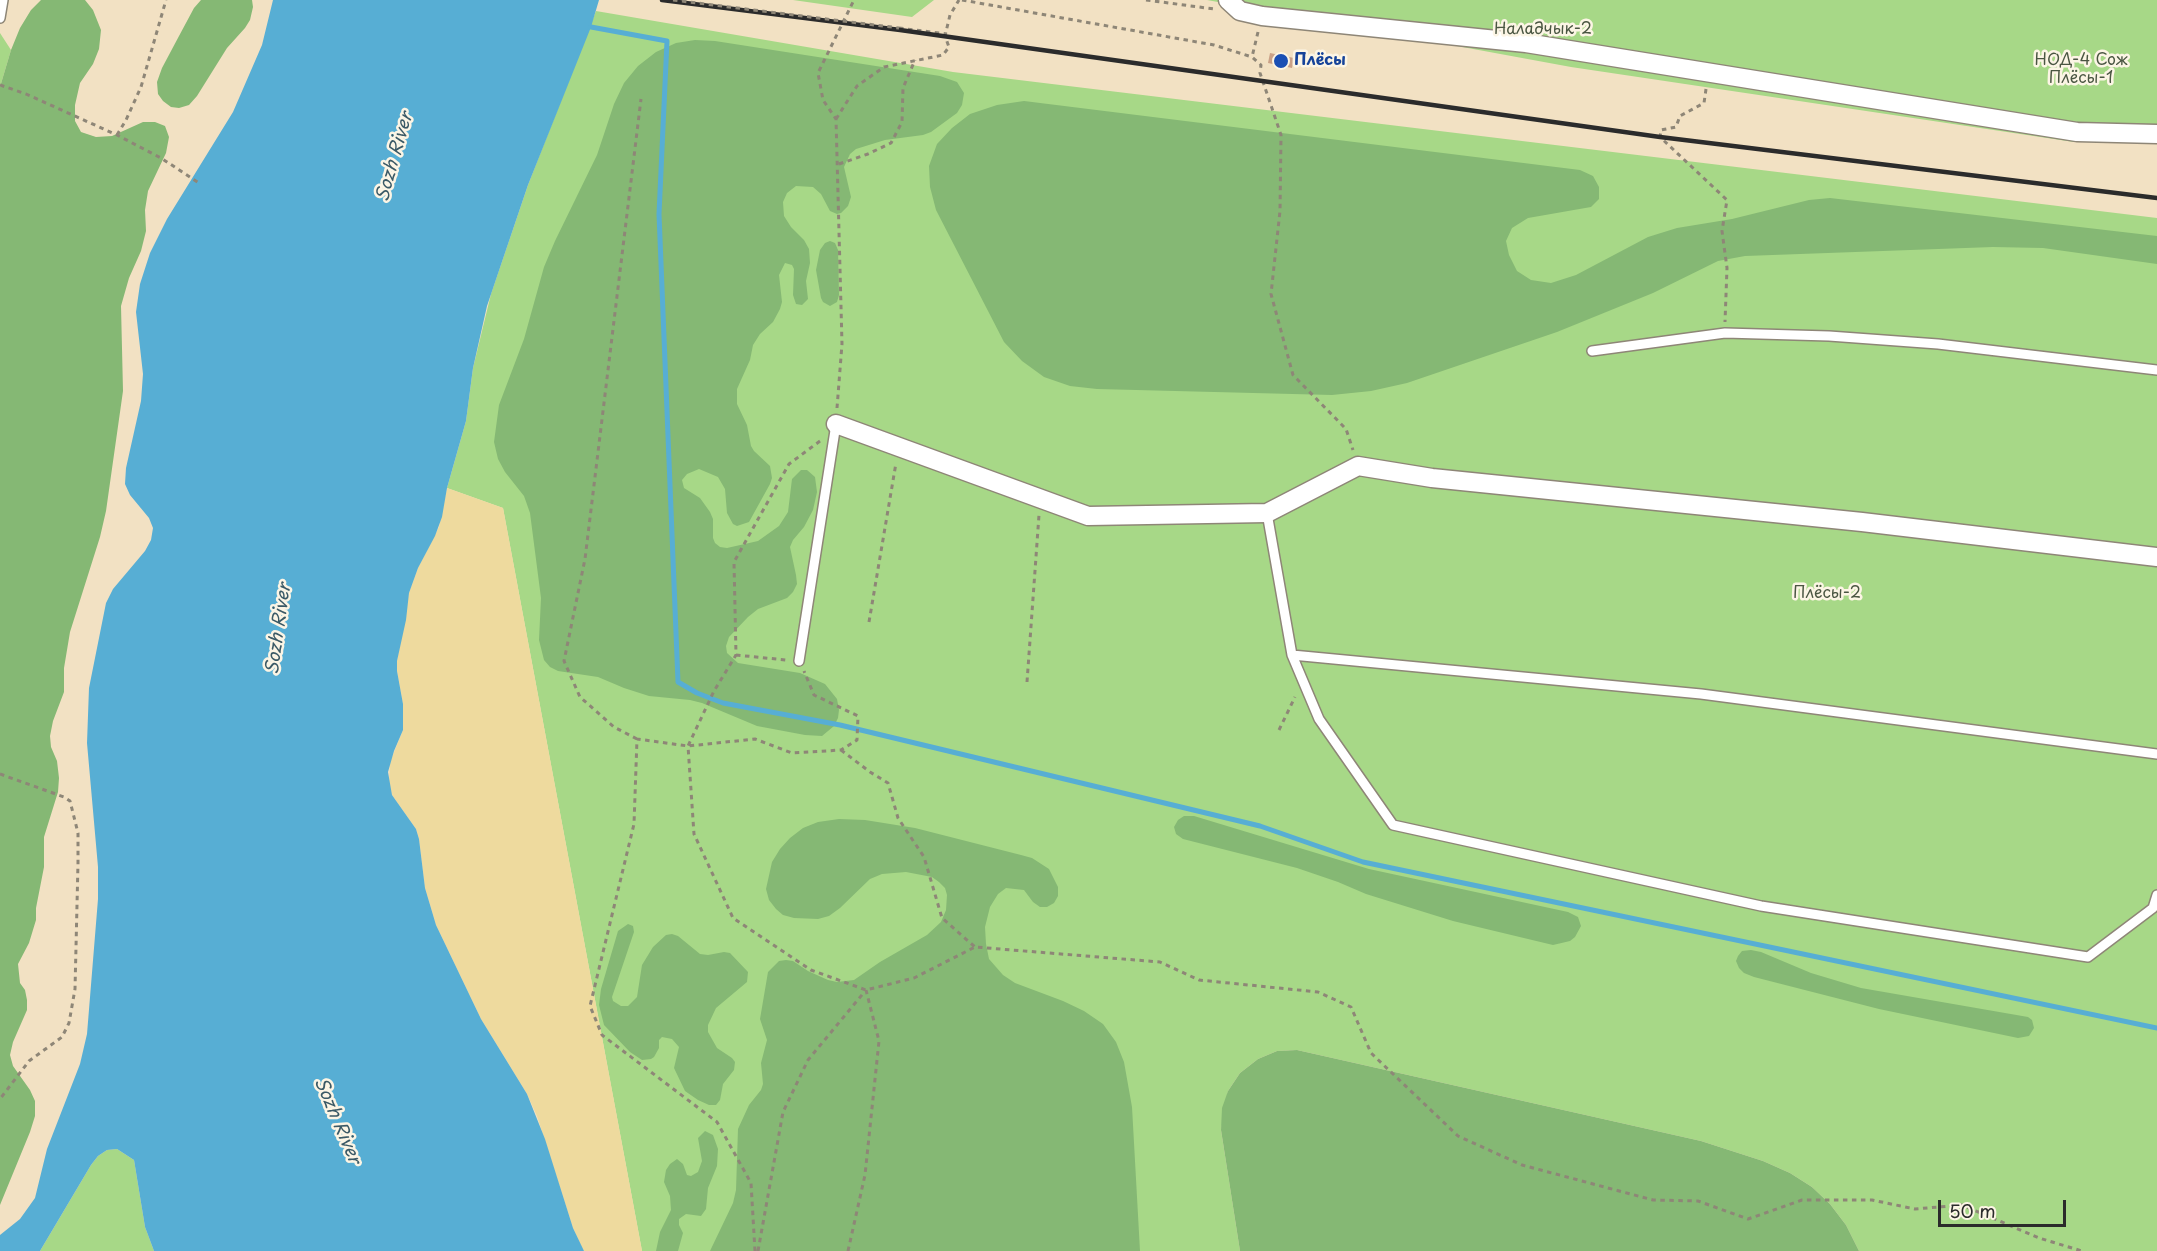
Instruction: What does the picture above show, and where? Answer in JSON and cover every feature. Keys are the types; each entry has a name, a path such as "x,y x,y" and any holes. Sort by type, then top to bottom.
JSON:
{"street":[{"path":"1229,2 1240,11 1262,16 1527,43 2077,132 2157,134"},
{"path":"836,424 1088,516 1267,513 1358,466 1432,478 1862,522 2157,557"}],"lane":[{"path":"0,18 3,0"},
{"path":"1592,351 1725,333 1829,336 1938,344 2157,370"},
{"path":"800,661 836,424"},
{"path":"1267,513 1292,655 1319,719 1393,825 1761,906 2088,957 2153,908 2157,895"},
{"path":"1292,655 1701,694 2157,754"}],"path":[{"path":"117,135 141,87 166,0"},
{"path":"673,0 946,34"},
{"path":"854,0 818,73 823,100 836,119 842,344 836,424 817,444 789,464 734,562 736,655 714,690 688,746 694,834 734,918 811,970 866,990 914,978 975,947 1160,962 1199,980 1318,992 1351,1007 1371,1053 1458,1136 1522,1165 1653,1200 1698,1202 1748,1219 1802,1200 1872,1200 1915,1209 1962,1205 2039,1238 2082,1251"},
{"path":"836,119 857,86 884,67 944,55 949,47 946,34 950,15 960,0 1214,45 1252,57 1261,65 1260,74 1281,135 1280,211 1271,294 1293,375 1346,429 1358,466"},
{"path":"1146,0 1213,10 1229,2"},
{"path":"1252,57 1262,16"},
{"path":"838,164 891,143 902,122 903,88 915,60"},
{"path":"1708,72 1704,103 1680,116 1676,127 1661,130 1660,137 1727,200 1722,231 1727,268 1725,333"},
{"path":"0,85 15,89 117,135 166,161 199,183"},
{"path":"641,99 585,559 564,661 580,697 614,727 637,739 688,746 755,740 792,753 841,750 857,740 858,716 814,695 800,661 736,655"},
{"path":"869,622 899,447"},
{"path":"1027,682 1040,498"},
{"path":"1279,730 1303,682"},
{"path":"637,739 634,824 590,1006 602,1035 717,1122 751,1183 756,1251"},
{"path":"841,750 888,783 898,818 924,857 942,918 975,947"},
{"path":"0,774 70,801 78,833 75,989 69,1023 62,1037 29,1061 0,1099"},
{"path":"756,1251 783,1112 808,1060 866,990"},
{"path":"848,1251 865,1175 879,1041 866,990"}],"green space":[{"path":"41,0 85,0 93,10 101,30 99,49 93,64 80,83 75,105 75,121 81,132 96,137 112,136 143,122 155,122 165,126 169,137 166,153 148,191 145,210 146,231 121,306 123,391 106,511 70,632 64,668 64,692 50,736 51,747 57,761 58,792 44,837 44,867 36,920 29,943 18,964 20,983 25,990 27,1000 27,1010 10,1055 13,1066 35,1101 35,1116 0,1205 0,87 20,28 31,10"},
{"path":"201,0 252,0 250,20 227,48 189,105 179,108 171,107 158,94 157,82 194,8"},
{"path":"793,0 934,0 912,17"},
{"name":"НОД-4 Сож Плёсы-1","path":"1207,0 2157,0 2157,142 2074,142 1571,67"},
{"name":"Плёсы-2","path":"596,11 953,72 2157,218 2157,1251 1859,1251 1846,1225 1830,1204 1812,1187 1790,1173 1763,1161 1701,1141 1297,1050 1277,1051 1258,1059 1240,1073 1228,1091 1221,1130 1240,1251 642,1251 503,508 447,488 466,421 473,368 491,294 528,185"},
{"path":"0,33 11,50 0,87"},
{"path":"695,40 715,41 940,76 957,82 964,93 962,105 957,113 931,132 885,140 856,149 850,154 844,167 851,197 848,206 841,213 830,211 821,194 813,187 796,186 787,193 783,202 784,216 809,249 810,263 806,281 808,299 802,305 796,304 793,295 794,269 792,265 785,263 779,275 782,302 780,309 773,322 760,334 753,345 750,360 737,389 737,404 747,425 751,446 770,466 772,478 770,484 749,522 737,526 733,524 727,513 725,489 718,477 699,469 687,474 682,480 684,488 700,498 710,512 713,519 715,543 727,548 758,541 779,526 788,512 792,479 801,470 807,470 815,477 817,492 813,510 790,547 797,584 793,592 787,598 758,609 748,617 729,637 726,646 727,653 738,663 800,673 825,684 837,699 839,710 834,726 822,736 757,726 702,703 649,696 598,677 558,671 550,667 544,660 539,640 541,598 530,513 524,496 498,459 494,442 499,405 524,339 544,267 597,155 614,104 624,83 638,66 656,52 676,43"},
{"path":"1024,101 1580,170 1593,176 1599,187 1599,199 1591,207 1528,218 1512,228 1506,241 1509,255 1517,271 1531,280 1551,283 1576,275 1648,237 1677,228 1732,219 1809,200 1830,198 2157,236 2157,264 2043,248 1993,247 1745,256 1718,261 1653,293 1557,332 1407,383 1371,391 1332,395 1097,389 1070,386 1044,377 1022,361 1004,342 936,210 930,187 929,166 937,144 952,128 970,114 997,105"},
{"path":"830,241 835,243 838,250 839,295 837,302 830,306 821,298 816,270 820,250 825,243"},
{"path":"1184,816 1194,816 1369,869 1568,912 1578,917 1581,926 1570,941 1553,945 1453,921 1366,894 1297,868 1183,839 1176,834 1174,827"},
{"path":"839,819 865,820 915,828 1032,858 1049,869 1058,887 1058,896 1054,903 1047,907 1040,907 1033,902 1024,890 1006,888 998,894 990,907 985,927 989,959 1003,975 1015,983 1084,1011 1103,1024 1116,1042 1124,1062 1132,1107 1140,1251 710,1251 733,1203 736,1190 738,1129 749,1105 763,1084 761,1063 767,1040 760,1019 768,972 779,961 786,960 793,961 828,980 837,982 854,980 927,935 941,922 946,910 947,895 945,888 939,882 932,877 906,872 882,874 870,879 829,916 818,919 783,915 769,900 766,889 772,862 790,838 803,828 818,822"},
{"path":"628,924 633,926 634,932 612,997 613,1001 621,1006 628,1006 637,997 642,965 653,947 666,935 678,936 700,954 730,953 748,972 747,982 716,1008 708,1025 708,1032 717,1048 735,1062 734,1070 723,1084 720,1100 716,1105 709,1105 685,1091 674,1068 679,1047 672,1039 662,1037 654,1057 642,1060 630,1052 604,1025 599,1005 601,989 618,931"},
{"path":"1751,950 1811,973 1861,988 2028,1017 2032,1020 2034,1028 2029,1036 2018,1038 1879,1009 1754,977 1744,973 1736,961 1742,951"},
{"path":"1297,1050 1701,1141 1763,1161 1790,1173 1812,1187 1830,1204 1846,1225 1859,1251 1240,1251 1221,1130 1222,1108 1228,1091 1240,1073 1258,1059 1277,1051"},
{"path":"705,1131 713,1135 718,1149 717,1166 708,1188 706,1209 701,1216 686,1214 679,1219 683,1233 678,1251 656,1251 660,1232 671,1210 670,1196 664,1182 666,1170 677,1159 683,1164 687,1175 691,1176 698,1172 702,1161 698,1138"},
{"path":"117,1149 134,1160 145,1227 154,1251 40,1251 91,1165 107,1150"}],"sand":[{"path":"447,488 503,508 642,1251 584,1251 582,1248 573,1228 537,1116 527,1094 481,1019 436,925 425,888 416,829 392,795 389,783 390,762 403,730 403,704 397,661 409,593 418,568 439,527"}],"water":[{"name":"Sozh River","path":"273,0 599,0 591,27 528,185 487,306 473,368 466,421 447,488 442,517 409,593 397,661 403,704 403,730 388,772 392,795 416,829 425,888 436,925 481,1019 527,1094 545,1139 573,1228 584,1251 154,1251 145,1227 134,1160 117,1149 107,1150 91,1165 40,1251 0,1251 0,1235 20,1219 35,1198 47,1149 80,1064 87,1034 98,899 98,867 87,743 89,688 106,603 113,589 145,551 151,540 153,528 149,518 130,495 125,484 126,468 141,401 143,374 136,312 140,284 150,253 167,219 233,112 262,45"}],"building":[{"name":"Плёсы","path":"1270,53 1294,58 1292,68 1268,63"}],"waterway":[{"path":"591,27 667,41 659,214 678,682 697,693 723,703 840,725 1260,826 1363,862 2157,1028"}],"railway":[{"path":"662,0 900,30 1660,137 2157,198"}],"place":[{"name":"Плёсы","path":"1281,61"}],"park label":[{"name":"Наладчык-2","path":"1543,30"}]}
